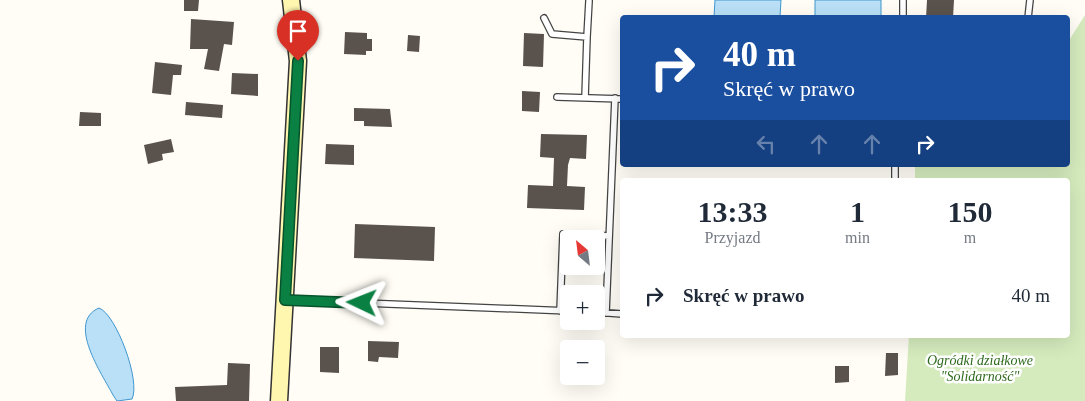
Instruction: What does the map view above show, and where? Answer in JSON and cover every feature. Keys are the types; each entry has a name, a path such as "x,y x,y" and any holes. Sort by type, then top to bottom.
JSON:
{"street":[{"path":"279,401 298,61 291,0"}],"lane":[{"path":"903,15 904,0"},
{"path":"1028,15 1030,0"},
{"path":"585,98 589,1"},
{"path":"544,18 552,34 587,37"},
{"path":"557,97 620,99"},
{"path":"615,98 606,313 620,314"},
{"path":"561,285 563,234 609,236"},
{"path":"285,300 560,311"}],"green space":[{"name":"Ogródki działkowe \"Solidarność\"","path":"1085,15 1085,401 905,401 909,338 1070,338 1070,178 915,178 915,167 1070,167 1070,39"}],"water":[{"path":"715,0 781,0 780,15 714,15"},
{"path":"815,0 881,0 881,15 815,15"},
{"path":"99,308 113,322 125,349 133,378 134,390 132,399 117,401 95,362 90,349 86,336 86,325 90,315"}],"building":[{"path":"184,0 199,0 198,11 184,11"},
{"path":"927,0 954,0 953,15 926,15"},
{"path":"191,19 234,22 232,45 224,44 219,71 204,69 208,49 190,49"},
{"path":"345,32 367,33 367,39 372,39 372,51 366,51 366,55 344,54"},
{"path":"524,33 544,34 543,67 523,66"},
{"path":"408,35 420,36 419,52 407,51"},
{"path":"155,62 182,65 181,75 173,75 171,95 152,93"},
{"path":"232,73 258,74 258,96 231,94"},
{"path":"522,91 540,92 539,112 522,111"},
{"path":"186,102 223,105 222,118 185,115"},
{"path":"354,108 390,109 392,127 364,126 364,121 354,121"},
{"path":"80,112 101,113 101,126 79,126"},
{"path":"541,134 587,135 586,159 570,158 567,186 585,187 584,210 527,208 528,185 553,186 554,158 540,157"},
{"path":"171,139 174,152 162,154 163,160 148,164 144,145"},
{"path":"326,144 354,145 354,165 325,164"},
{"path":"355,224 435,227 434,261 354,258"},
{"path":"368,341 399,342 398,358 379,357 378,362 368,361"},
{"path":"320,347 339,347 339,373 320,372"},
{"path":"886,353 898,353 898,375 885,376"},
{"path":"228,363 250,364 249,401 176,401 175,387 227,385"},
{"path":"835,366 849,366 849,382 835,383"}],"route":[{"path":"298,61 285,300 362,303"}]}
